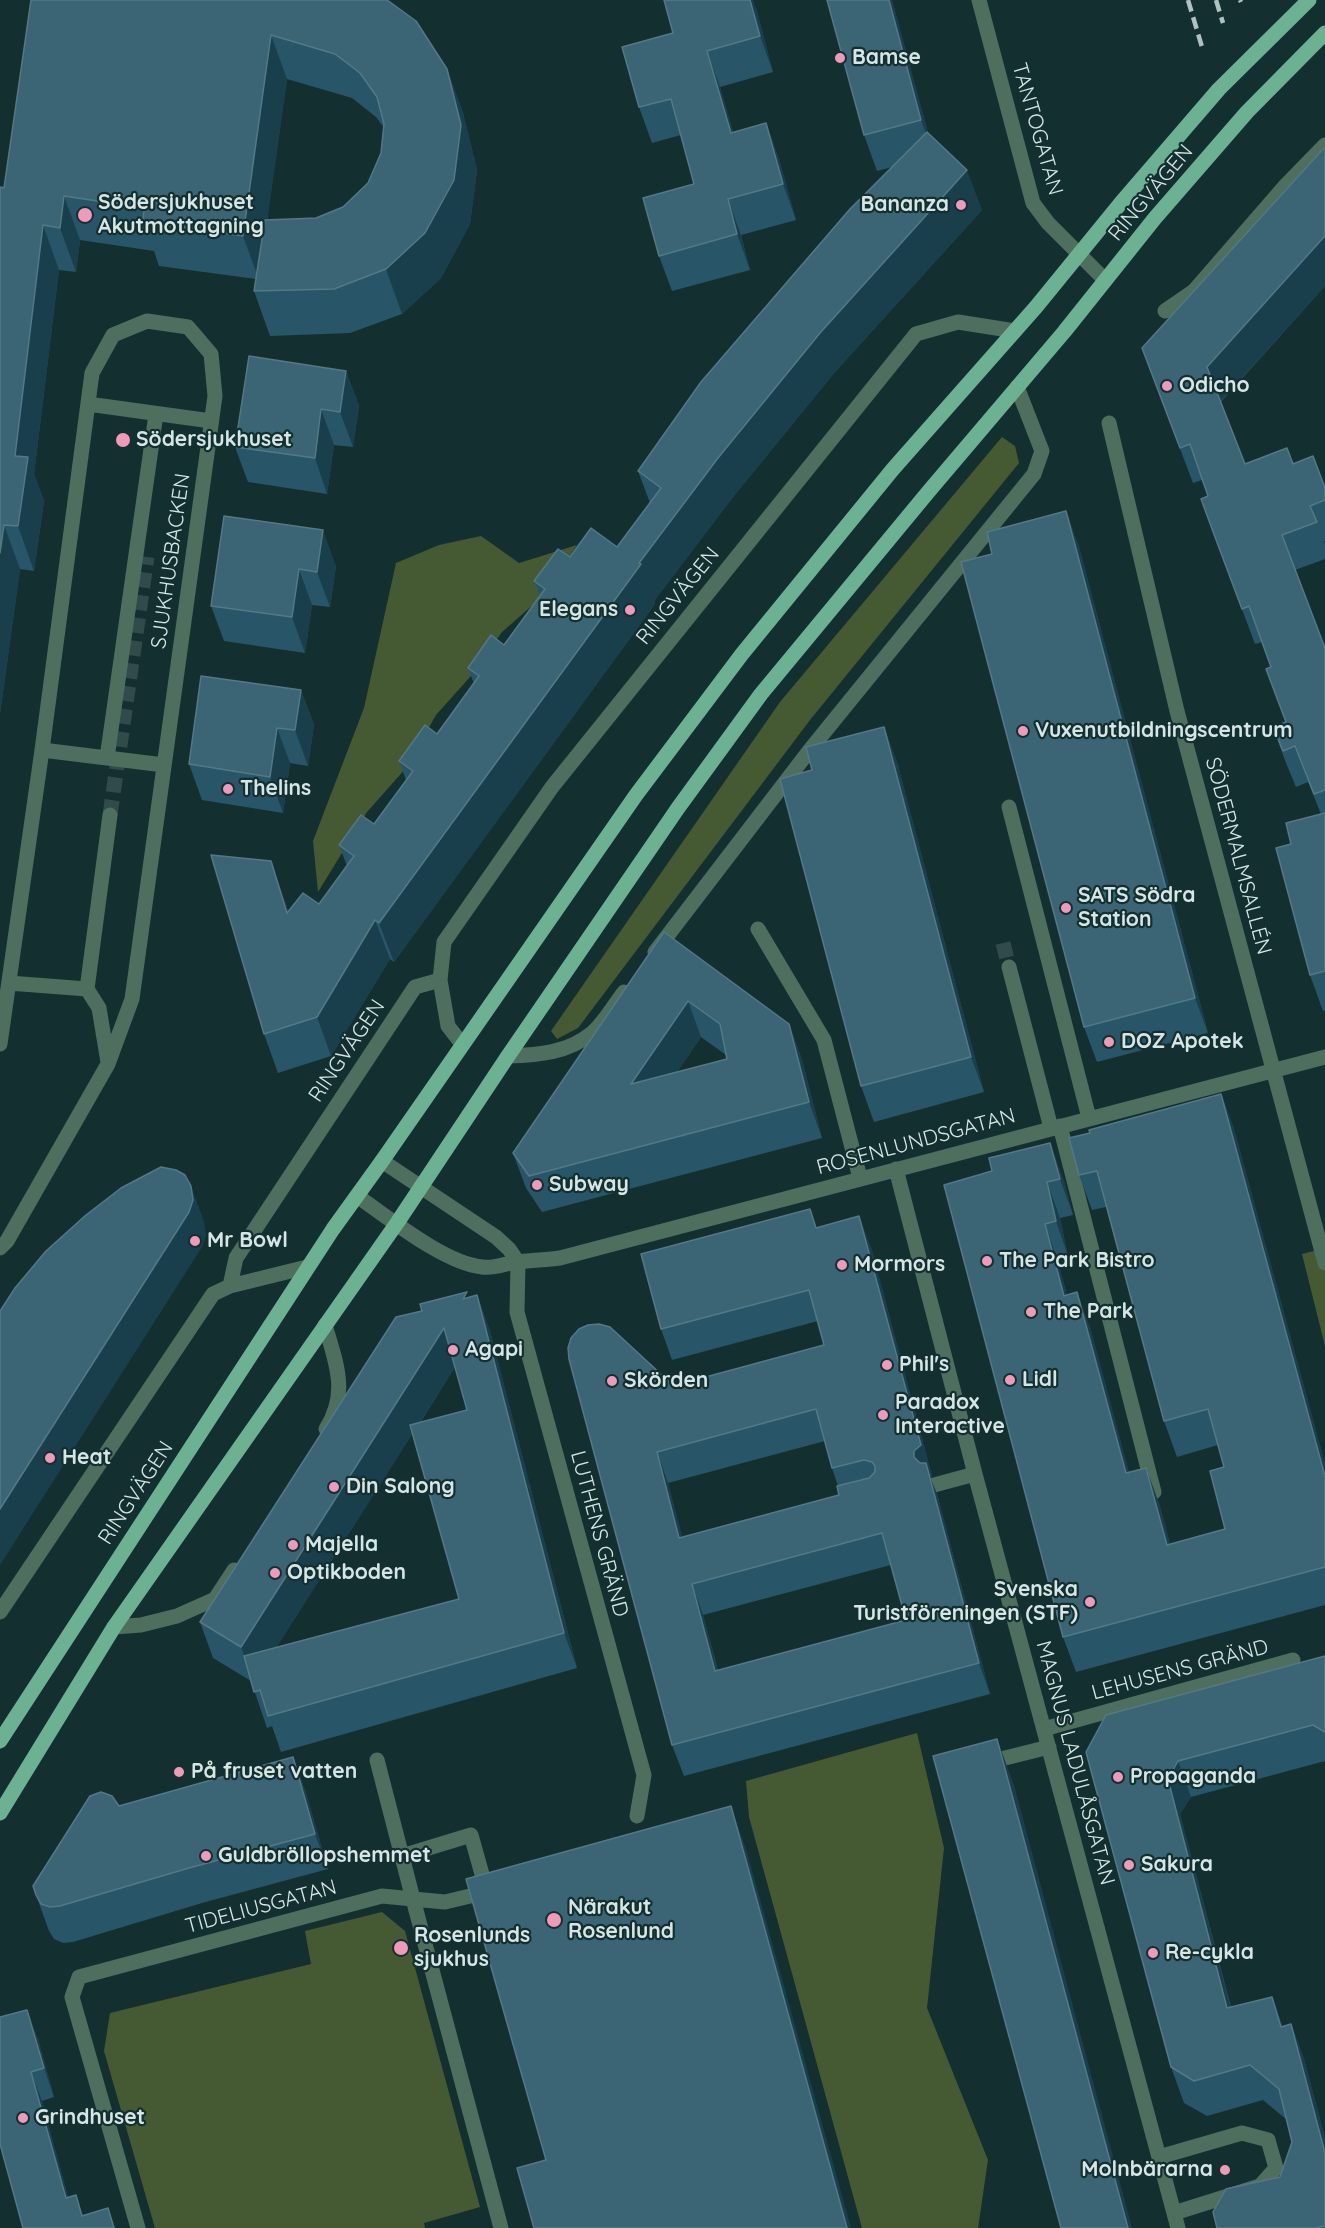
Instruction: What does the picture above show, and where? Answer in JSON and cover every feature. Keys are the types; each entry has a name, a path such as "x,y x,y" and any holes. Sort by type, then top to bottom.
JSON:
{"main road":[{"name":"RINGVÄGEN","path":"0,1741 307,1267 636,795 742,654 893,469 1015,331 1219,88 1310,0"},
{"name":"RINGVÄGEN","path":"0,1813 114,1627 397,1223 678,808 761,694 1155,218 1247,112 1325,33"}],"street":[{"name":"TANTOGATAN","path":"979,0 1033,203 1079,255 1105,280"},
{"path":"1165,311 1194,291 1286,185 1325,145"},
{"name":"SJUKHUSBACKEN","path":"0,1044 92,374 112,335 147,321 188,327 211,354 215,396 132,999 108,1064 7,1240 0,1248"},
{"name":"RINGVÄGEN","path":"462,1044 448,1026 440,980 444,942 552,787 916,334 958,322 1015,331"},
{"path":"508,1056 544,1055 574,1045 593,1032 809,751 1034,474 1042,451 1017,387"},
{"path":"88,404 211,421"},
{"path":"107,758 156,414"},
{"name":"SÖDERMALMSALLÉN","path":"1109,423 1177,711 1325,1263"},
{"path":"42,750 164,765"},
{"path":"1009,807 1089,1118"},
{"path":"108,1064 99,1008 87,989 110,815"},
{"path":"758,929 824,1040 860,1178"},
{"path":"1009,967 1154,1492"},
{"name":"RINGVÄGEN","path":"230,1286 236,1258 415,987 440,980"},
{"path":"9,983 87,989"},
{"name":"ROSENLUNDSGATAN","path":"357,1196 414,1235 464,1263 497,1268 518,1262 560,1258 1319,1058"},
{"path":"382,1161 496,1237 509,1249 518,1262"},
{"name":"MAGNUS LADULÅSGATAN","path":"896,1168 975,1474 1176,2221"},
{"name":"LUTHENS GRÄND","path":"518,1262 520,1323 644,1776 637,1816"},
{"path":"0,1612 213,1294 230,1286 307,1267"},
{"path":"318,1440 332,1420 339,1402 336,1365 325,1325"},
{"path":"934,1485 975,1474"},
{"path":"114,1627 141,1625 177,1616 215,1599 241,1559"},
{"name":"LEHUSENS GRÄND","path":"1044,1729 1293,1660"},
{"path":"966,1768 1049,1747"},
{"path":"377,1760 501,2228"},
{"path":"402,1856 471,1835 487,1892 446,1902 413,1899"},
{"name":"TIDELIUSGATAN","path":"138,2228 72,1997 79,1977 382,1896 413,1899"},
{"path":"1159,2157 1242,2133 1268,2140 1276,2168 1260,2186 1176,2221"}],"green space":[{"path":"1002,437 1015,446 1019,463 810,720 578,1028 557,1039 551,1031 780,702"},
{"path":"481,536 519,563 577,545 543,596 502,632 470,677 436,715 406,768 367,812 318,892 313,841 364,708 396,563 439,545"},
{"path":"1325,1248 1325,1346 1302,1254"},
{"path":"917,1733 944,1848 927,2008 988,2160 978,2228 862,2228 749,1817 746,1781"},
{"path":"382,1912 405,1931 480,2207 424,2223 425,2228 155,2228 104,2051 110,2013 311,1964 305,1931"}],"building":[{"path":"31,0 387,0 416,21 447,69 461,125 454,180 425,233 386,269 334,289 254,291 265,220 316,218 343,207 368,183 381,153 384,124 377,97 360,73 335,54 271,35 243,236 143,221 144,208 64,196 60,228 43,225 15,456 28,457 18,526 4,525 0,553 0,187 4,188"},
{"path":"664,0 750,0 760,36 707,51 731,133 766,123 783,184 728,199 737,234 659,256 643,198 694,184 671,99 639,107 622,47 673,33"},
{"path":"827,0 889,0 921,120 864,135"},
{"path":"927,132 967,170 820,333 718,458 639,563 641,564 379,923 375,920 317,1017 264,1034 211,855 271,861 287,913 303,893 319,904 354,856 339,845 361,815 374,824 413,771 399,761 425,725 437,734 479,676 468,668 491,635 504,645 545,589 534,581 558,549 570,557 591,528 617,547 661,488 638,471 701,382 850,209"},
{"path":"1325,147 1325,236 1207,367 1245,464 1287,448 1293,464 1313,456 1325,488 1325,500 1310,506 1317,522 1282,535 1325,648 1325,790 1314,794 1295,746 1283,751 1273,727 1286,722 1266,669 1271,667 1249,606 1242,609 1201,499 1208,496 1190,444 1180,448 1142,348"},
{"path":"249,356 346,371 340,412 321,409 315,458 235,447"},
{"path":"1066,511 1195,998 1084,1027 961,562 992,554 987,532"},
{"path":"224,516 323,530 317,572 299,569 292,617 211,606"},
{"path":"201,676 301,690 295,730 277,728 270,777 189,764"},
{"path":"884,727 971,1057 861,1086 780,779 812,770 806,747"},
{"path":"1325,813 1325,971 1310,975 1276,848 1291,844 1286,823"},
{"path":"664,932 789,1024 809,1102 529,1176 513,1153","holes":["688,1001 720,1024 727,1059 631,1084"]},
{"path":"1221,1094 1325,1476 1325,1567 1063,1637 944,1185 992,1171 989,1158 1050,1143 1060,1179 1047,1182 1056,1221 1045,1224 1064,1296 1077,1292 1126,1473 1146,1468 1167,1545 1225,1529 1210,1471 1224,1467 1208,1409 1164,1421 1097,1171 1079,1175 1069,1138 1090,1133 1089,1130"},
{"path":"161,1167 176,1170 185,1175 191,1186 193,1200 189,1212 0,1509 0,1311 15,1288 46,1251 86,1215 121,1188"},
{"path":"810,1209 816,1228 859,1216 921,1445 914,1451 914,1457 920,1463 926,1463 979,1663 672,1745 569,1359 568,1348 571,1338 579,1329 588,1325 599,1324 610,1327 677,1389 676,1385 824,1345 809,1290 661,1329 641,1254","holes":["816,1409 832,1468 864,1460 872,1462 875,1472 869,1478 837,1486 839,1495 679,1538 657,1452","882,1533 906,1620 715,1671 692,1584"]},
{"path":"467,1292 463,1299 477,1295 564,1633 268,1716 260,1690 254,1692 244,1656 459,1599 410,1425 467,1410 444,1328 241,1647 200,1622 396,1317 422,1311 420,1304"},
{"path":"1325,1656 1325,1732 1313,1725 1178,1761 1168,1779 1227,2008 1272,1997 1281,2027 1291,2024 1325,2153 1325,2226 1315,2228 1217,2228 1213,2212 1226,2189 1280,2177 1292,2142 1279,2089 1250,2065 1194,2081 1171,2067 1086,1752 1106,1715"},
{"path":"997,1739 1128,2228 1061,2228 933,1756"},
{"path":"293,1757 315,1834 60,1906 50,1907 41,1904 33,1886 90,1796 101,1792 112,1796 119,1806"},
{"path":"731,1806 847,2228 534,2228 517,2168 546,2160 466,1879"},
{"name":"Grindhuset","path":"27,2010 44,2068 31,2072 66,2198 76,2195 82,2216 108,2208 114,2228 23,2228 0,2144 0,2017"}],"tunnel":[{"path":"110,815 147,557"},
{"path":"1003,943 1009,967"}],"railway":[{"path":"1188,0 1202,47"},
{"path":"1216,0 1223,23"}],"place":[{"name":"Bamse","path":"840,58"},
{"name":"Bananza","path":"961,205"},
{"name":"Södersjukhuset Akutmottagning","path":"85,215"},
{"name":"Odicho","path":"1167,386"},
{"name":"Södersjukhuset","path":"123,440"},
{"name":"Elegans","path":"630,610"},
{"name":"Vuxenutbildningscentrum","path":"1023,731"},
{"name":"Thelins","path":"228,789"},
{"name":"SATS Södra Station","path":"1066,908"},
{"name":"DOZ Apotek","path":"1109,1042"},
{"name":"Subway","path":"537,1185"},
{"name":"Mr Bowl","path":"195,1241"},
{"name":"The Park Bistro","path":"987,1261"},
{"name":"Mormors","path":"842,1265"},
{"name":"The Park","path":"1031,1312"},
{"name":"Agapi","path":"453,1350"},
{"name":"Phil's","path":"887,1365"},
{"name":"Lidl","path":"1010,1380"},
{"name":"Skörden","path":"612,1381"},
{"name":"Paradox Interactive","path":"883,1415"},
{"name":"Heat","path":"50,1458"},
{"name":"Din Salong","path":"334,1487"},
{"name":"Majella","path":"293,1545"},
{"name":"Optikboden","path":"275,1573"},
{"name":"Svenska Turistföreningen (STF)","path":"1090,1602"},
{"name":"På fruset vatten","path":"179,1772"},
{"name":"Propaganda","path":"1118,1777"},
{"name":"Guldbröllopshemmet","path":"206,1856"},
{"name":"Sakura","path":"1129,1865"},
{"name":"Närakut Rosenlund","path":"554,1920"},
{"name":"Rosenlunds sjukhus","path":"401,1948"},
{"name":"Re-cykla","path":"1153,1953"},
{"name":"Grindhuset","path":"23,2118"},
{"name":"Molnbärarna","path":"1225,2170"}]}
